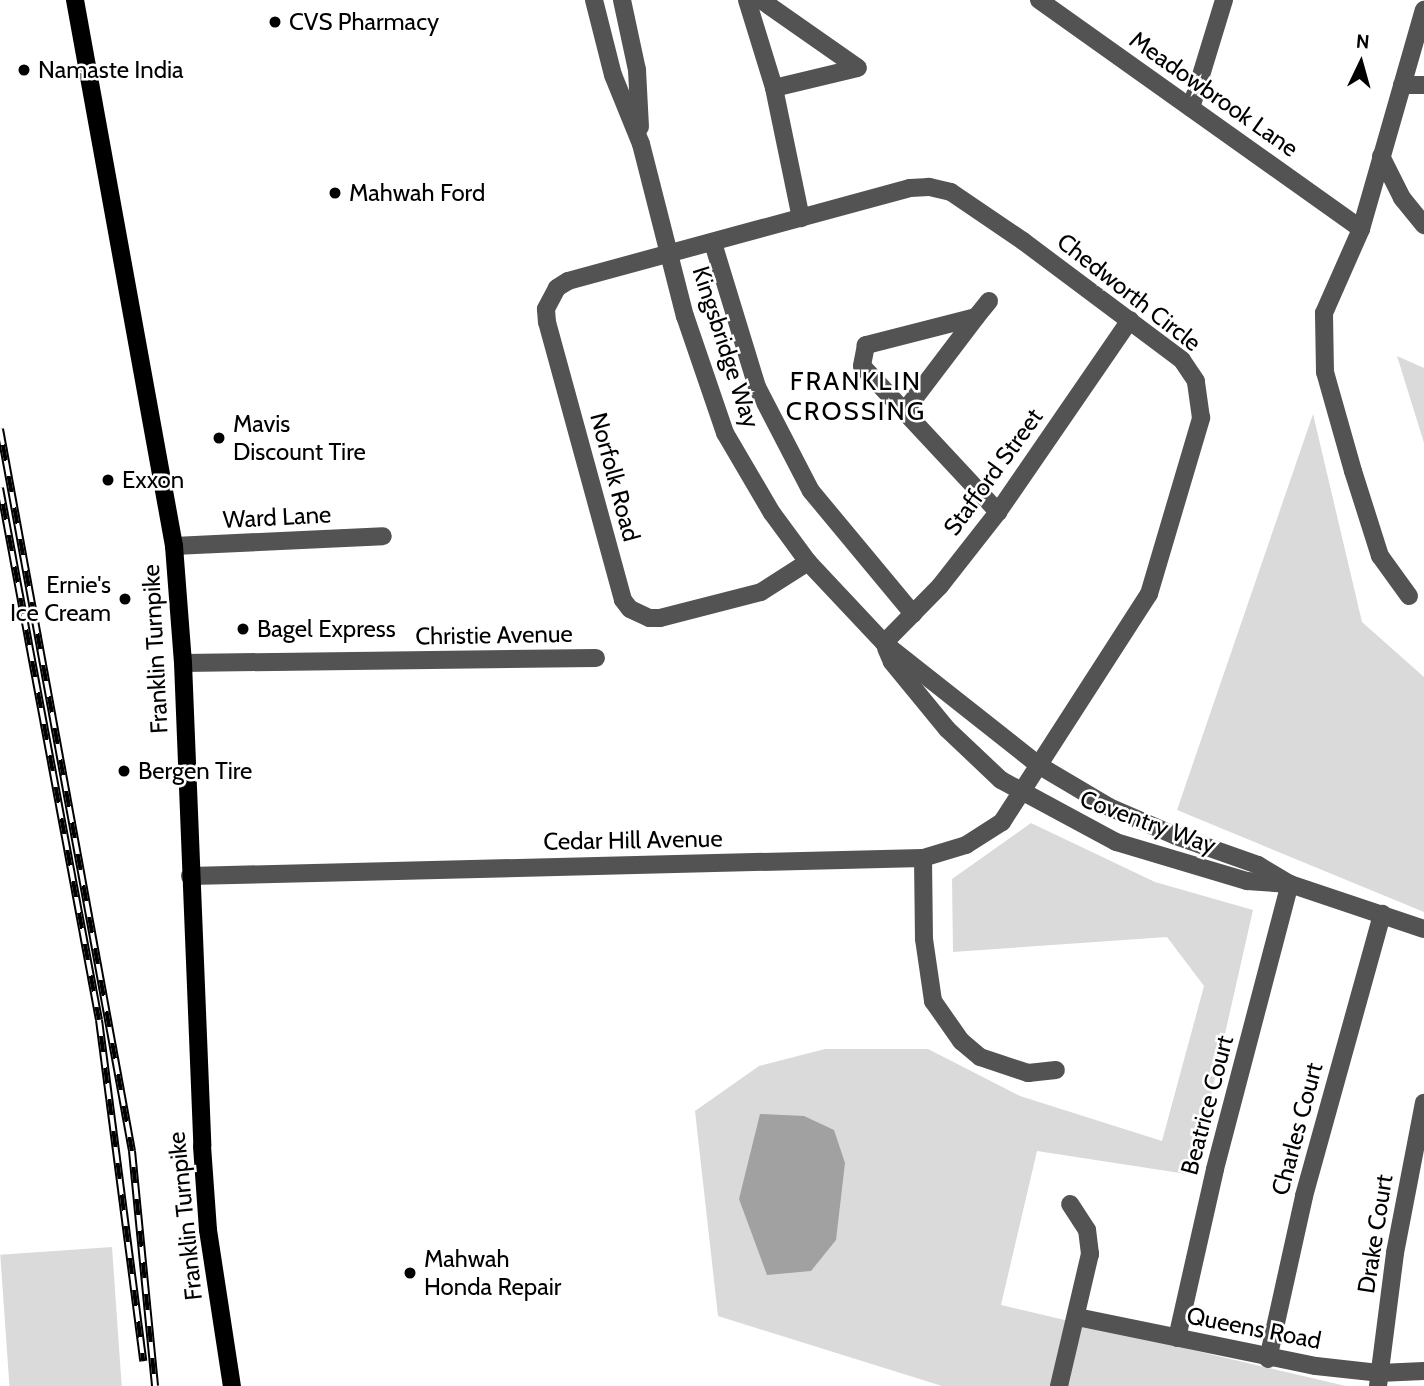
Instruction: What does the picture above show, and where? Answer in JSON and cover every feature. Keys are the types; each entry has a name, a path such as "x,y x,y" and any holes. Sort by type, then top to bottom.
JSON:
{"main road":[{"name":"Franklin Turnpike","path":"75,0 174,547 183,663 190,876 208,1230 232,1386"}],"street":[{"name":"Kingsbridge Way","path":"594,0 613,75 641,144 685,316 725,433 772,513 808,562 884,643"},
{"name":"Kingsbridge Way","path":"622,0 637,70 641,144"},
{"path":"747,0 774,88 802,218"},
{"path":"761,0 858,68 774,88"},
{"name":"Meadowbrook Lane","path":"1039,0 1361,229"},
{"path":"1191,108 1224,0"},
{"path":"1409,596 1380,556 1325,372 1324,313 1361,229 1424,10"},
{"path":"1402,85 1424,85"},
{"path":"1381,156 1402,198 1424,225"},
{"name":"Chedworth Circle","path":"671,256 910,188 951,192 1130,320 1187,367 1196,381 1201,418 1149,594 1040,766"},
{"path":"713,243 757,387 811,491 913,614"},
{"name":"Norfolk Road","path":"671,256 568,281 551,297 546,309 623,600 639,615 660,618 761,592 808,562"},
{"path":"904,412 989,300"},
{"path":"976,317 866,345 862,366 998,512"},
{"name":"Stafford Street","path":"884,643 913,614 998,512 1130,320"},
{"name":"Ward Lane","path":"174,547 383,536"},
{"path":"884,643 1040,766 1109,807 1258,865 1290,884 1424,929"},
{"name":"Coventry Way","path":"884,643 892,662 947,729 1001,780 1074,823 1127,845 1247,881 1290,884"},
{"name":"Christie Avenue","path":"183,663 596,658"},
{"name":"Cedar Hill Avenue","path":"190,876 923,858 966,845 1002,822 1040,766"},
{"path":"923,858 924,939 933,1001 961,1041 981,1057 1028,1073 1056,1070"},
{"name":"Beatrice Court","path":"1177,1338 1215,1169 1290,884"},
{"name":"Charles Court","path":"1268,1359 1304,1196 1382,914"},
{"name":"Drake Court","path":"1378,1380 1395,1253 1424,1103"},
{"path":"1059,1386 1090,1254 1087,1230 1070,1204"},
{"name":"Queens Road","path":"1077,1317 1378,1380 1424,1371"}],"shaded area":[{"path":"1397,356 1424,368 1424,443"},
{"path":"1313,414 1362,622 1424,677 1424,912 1177,810"},
{"path":"1031,823 1155,882 1253,910 1193,1175 1037,1151 1001,1305 1346,1386 942,1386 718,1316 695,1111 759,1066 825,1049 928,1049 1020,1096 1162,1141 1204,986 1167,937 953,952 952,879"},
{"path":"760,1114 804,1116 834,1130 845,1163 836,1240 811,1271 767,1275 739,1199"},
{"path":"112,1247 122,1386 9,1386 0,1255"}],"railway":[{"path":"0,429 132,1151 155,1386"},
{"path":"0,488 99,1020 143,1361"}],"place":[{"name":"CVS Pharmacy","path":"275,22"},
{"name":"Namaste India","path":"24,70"},
{"name":"Mahwah Ford","path":"335,193"},
{"name":"Mavis Discount Tire","path":"219,438"},
{"name":"Exxon","path":"108,480"},
{"name":"Ernie's Ice Cream","path":"125,599"},
{"name":"Bagel Express","path":"243,629"},
{"name":"Bergen Tire","path":"124,771"},
{"name":"Mahwah Honda Repair","path":"410,1273"}],"district":[{"name":"FRANKLIN CROSSING","path":"856,397"}]}
